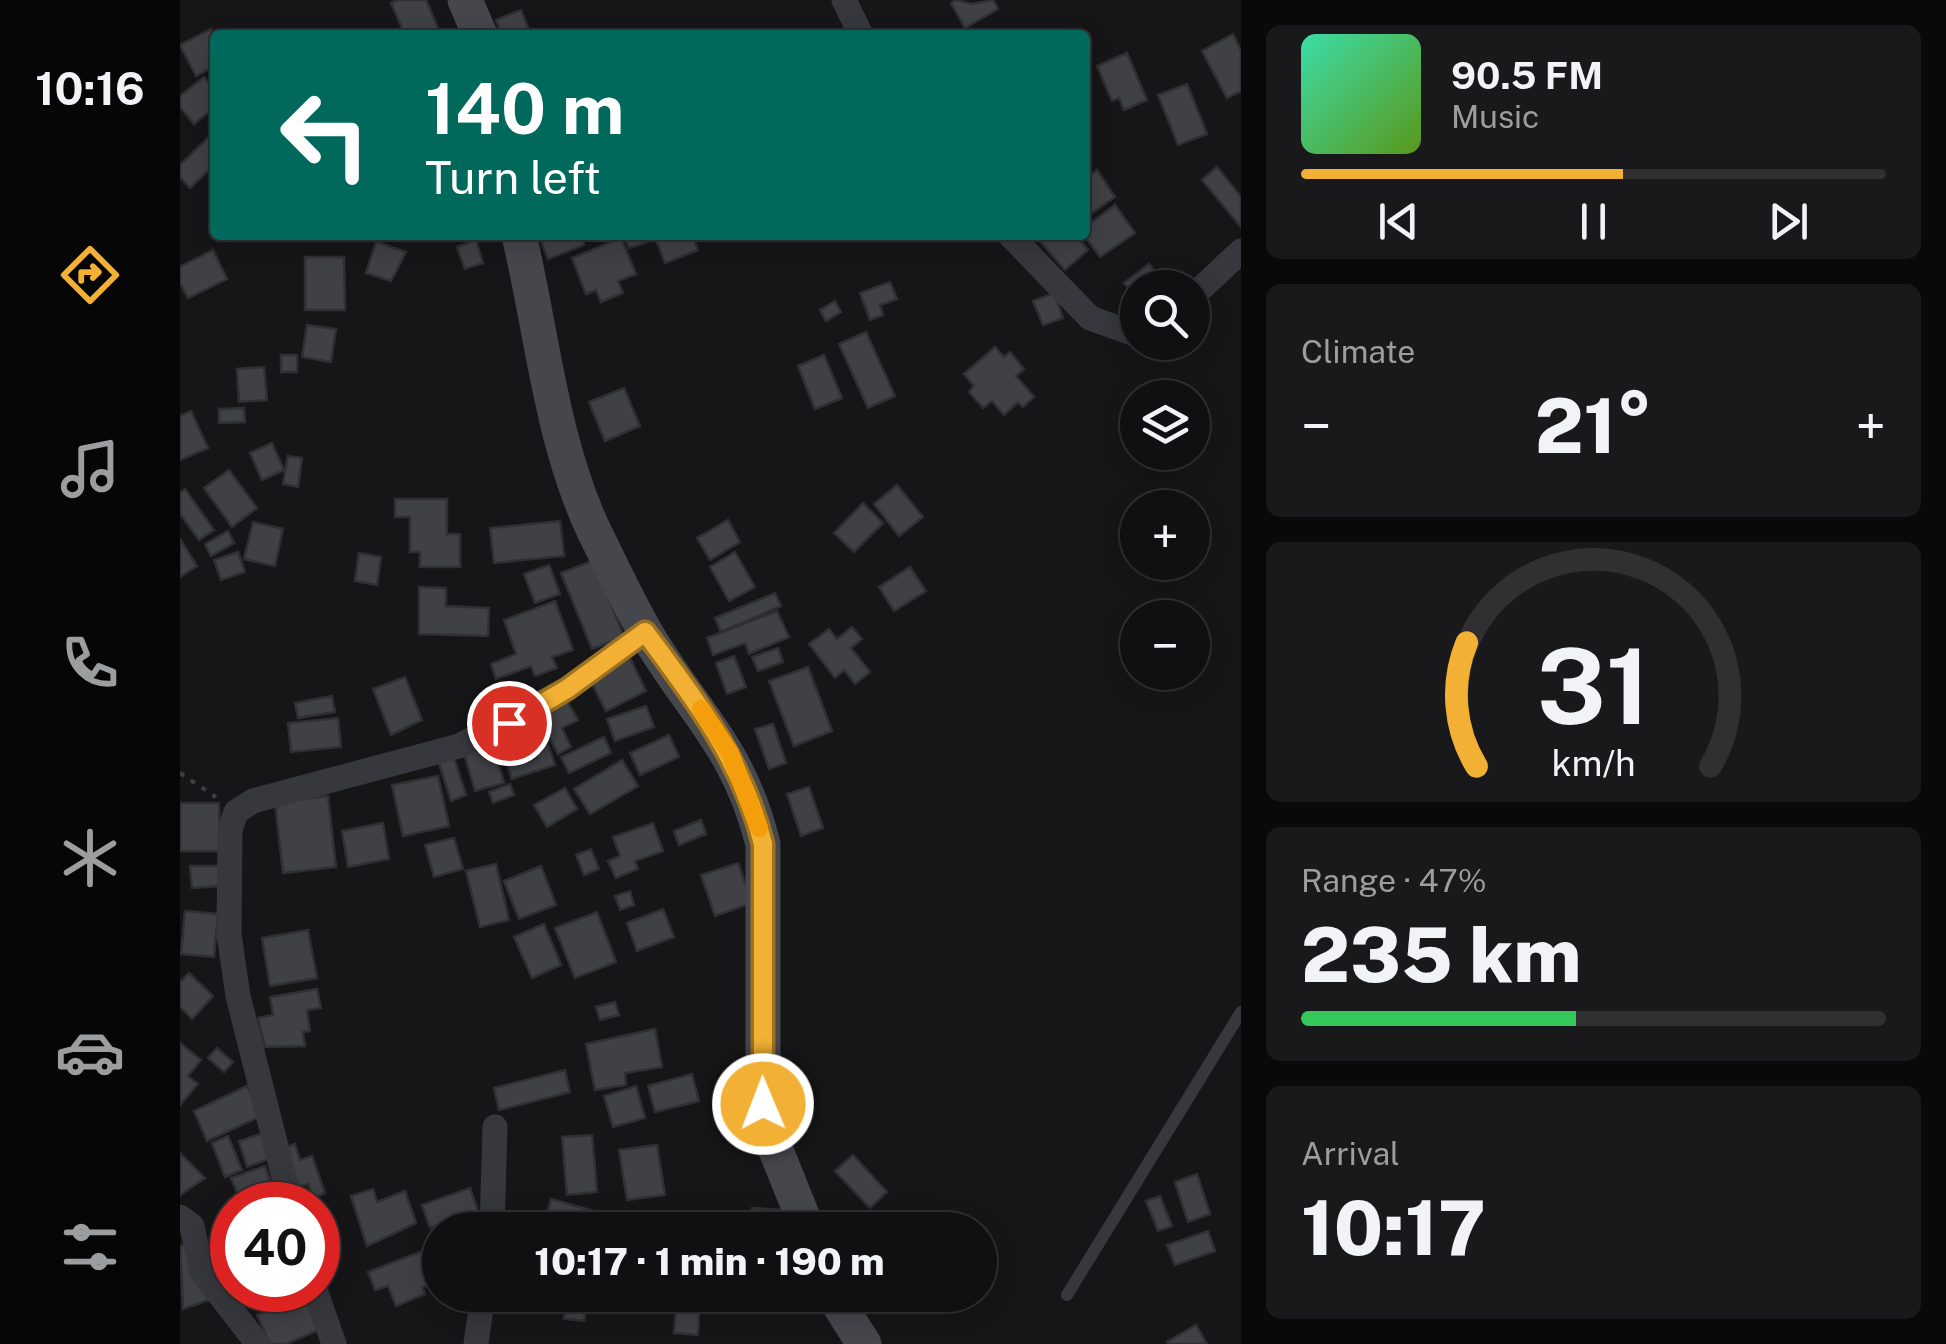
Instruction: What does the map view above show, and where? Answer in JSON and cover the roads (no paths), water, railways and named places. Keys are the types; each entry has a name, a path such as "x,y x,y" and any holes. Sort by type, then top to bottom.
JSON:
{"street":[{"path":"466,0 478,30"},
{"path":"844,0 859,30"},
{"path":"521,240 567,452 593,528 645,632 730,753 753,803 764,866 763,1104 769,1133 801,1212"},
{"path":"1015,240 1090,318 1120,329"},
{"path":"1210,279 1241,251"},
{"path":"285,1182 238,996 229,934 230,830 236,812 253,800 459,746 567,689 645,632"},
{"path":"493,1212 495,1126"},
{"path":"180,1218 192,1226 202,1272 258,1344"},
{"path":"323,1312 334,1344"},
{"path":"476,1344 481,1312"},
{"path":"842,1312 858,1342"}],"lane":[{"path":"1067,1295 1241,1012"}]}
